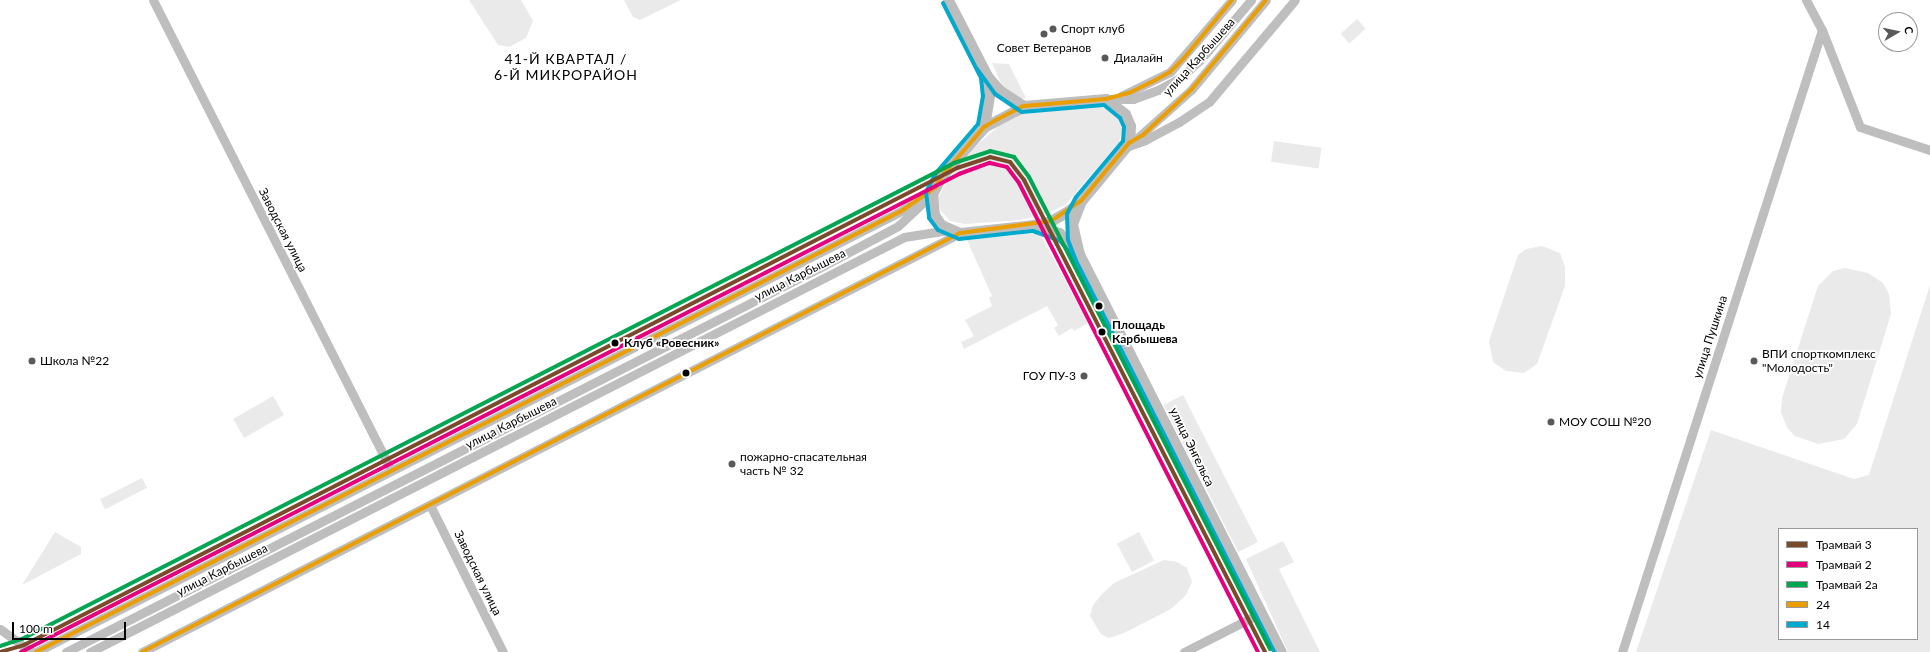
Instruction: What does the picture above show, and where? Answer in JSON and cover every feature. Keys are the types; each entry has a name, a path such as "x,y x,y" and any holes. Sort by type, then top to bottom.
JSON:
{"main road":[{"path":"948,0 987,76 999,90 1024,106"},
{"path":"984,127 989,96 987,76"},
{"path":"1106,99 1125,114 1130,126 1128,145"},
{"name":"улица Карбышева","path":"933,191 941,177 984,127 1024,106 1106,99"},
{"name":"улица Карбышева","path":"948,230 960,233 1034,225 1051,221 1081,201 1128,145"},
{"path":"933,191 934,215 941,225 948,230"},
{"name":"улица Энгельса","path":"1081,201 1073,216 1072,224 1079,254 1281,652"},
{"name":"улица Энгельса","path":"1034,225 1059,233 1079,254"}],"street":[{"name":"Заводская улица","path":"153,0 391,470"},
{"name":"улица Карбышева","path":"1106,99 1129,93 1170,72 1232,0"},
{"name":"улица Карбышева","path":"1106,99 1133,99 1158,90 1180,78 1200,60 1251,0"},
{"name":"улица Карбышева","path":"1128,145 1143,135 1191,90 1266,0"},
{"path":"1128,145 1145,140 1179,122 1209,102 1295,0"},
{"path":"1806,0 1822,30 1860,127 1930,150"},
{"name":"улица Пушкина","path":"1622,652 1822,30"},
{"name":"улица Карбышева","path":"36,652 903,210 933,191"},
{"name":"улица Карбышева","path":"66,652 819,268 898,226 933,191"},
{"name":"улица Карбышева","path":"90,652 904,237 948,230"},
{"name":"улица Карбышева","path":"142,652 960,233"},
{"name":"Заводская улица","path":"430,505 503,652"},
{"path":"1184,652 1261,613"},
{"path":"0,629 32,652"}],"shaded area":[{"path":"469,0 521,0 533,21 526,38 509,47 498,45"},
{"path":"624,0 681,0 640,20 633,17"},
{"path":"1357,19 1366,29 1349,43 1341,34"},
{"path":"992,63 1009,64 1026,98 1020,99 1003,88"},
{"path":"1100,107 1111,110 1119,119 1122,130 1119,143 1065,205 1046,214 1020,220 965,224 950,221 941,211 938,198 946,182 977,145 1000,125 1020,114"},
{"path":"1274,141 1322,148 1319,168 1271,162"},
{"path":"1025,234 1040,234 1088,323 1074,331 1072,328 1059,336 1054,328 1058,325 1047,306 964,349 961,342 974,336 965,320 992,306 989,298 992,296 967,240"},
{"path":"1542,246 1560,253 1565,267 1565,286 1537,364 1524,373 1506,371 1493,362 1489,341 1518,255 1526,249"},
{"path":"1845,268 1868,273 1883,283 1889,294 1891,314 1857,424 1844,439 1818,444 1795,436 1788,429 1781,413 1782,398 1818,286 1833,271"},
{"path":"1930,285 1930,652 1636,652 1711,430 1854,479 1869,475"},
{"path":"1183,395 1258,542 1238,552 1163,405"},
{"path":"273,396 284,415 244,438 233,419"},
{"path":"142,478 147,488 105,509 100,499"},
{"path":"55,532 81,547 81,554 22,585"},
{"path":"1139,532 1154,560 1132,572 1117,544"},
{"path":"1283,541 1294,562 1279,569 1320,652 1288,652 1246,559"},
{"path":"1164,560 1177,562 1187,568 1192,582 1186,595 1171,609 1124,633 1109,638 1101,634 1090,616 1093,605 1102,594 1114,583"}],"tram line":[{"name":"2а","path":"0,646 22,639 954,163 990,151 1014,157 1029,177 1270,649"},
{"name":"3","path":"0,652 24,645 957,168 990,157 1010,162 1024,180 1265,652"},
{"name":"2","path":"21,652 959,174 990,163 1007,167 1019,183 1258,652"}],"transit line":[{"name":"24","path":"36,652 903,210 935,188 941,177 984,127 998,119 1024,106 1106,99 1129,93 1152,82 1170,72 1184,58 1232,0"},
{"name":"24","path":"142,652 960,233 1051,221 1081,201 1129,143 1143,135 1191,90 1266,0"},
{"name":"14","path":"943,3 981,78 983,96 978,124 936,173 926,192 929,218 938,230 959,239 1033,231 1060,241 1074,257 1274,652"},
{"name":"14","path":"977,69 995,94 1022,112 1104,105 1120,118 1124,127 1123,141 1076,197 1067,214 1068,240 1076,261"}],"place":[{"name":"Спорт клуб","path":"1053,29"},
{"name":"Совет Ветеранов","path":"1044,34"},
{"name":"Диалайн","path":"1105,58"},
{"name":"Площадь Карбышева","path":"1102,332"},
{"name":"Клуб «Ровесник»","path":"615,343"},
{"name":"Школа №22","path":"32,361"},
{"name":"ВПИ спорткомплекс \"Молодость\"","path":"1754,361"},
{"name":"ГОУ ПУ-3","path":"1084,376"},
{"name":"МОУ СОШ №20","path":"1551,422"},
{"name":"пожарно-спасательная часть № 32","path":"732,464"}],"district":[{"name":"41-Й КВАРТАЛ / 6-Й МИКРОРАЙОН","path":"566,68"}]}
